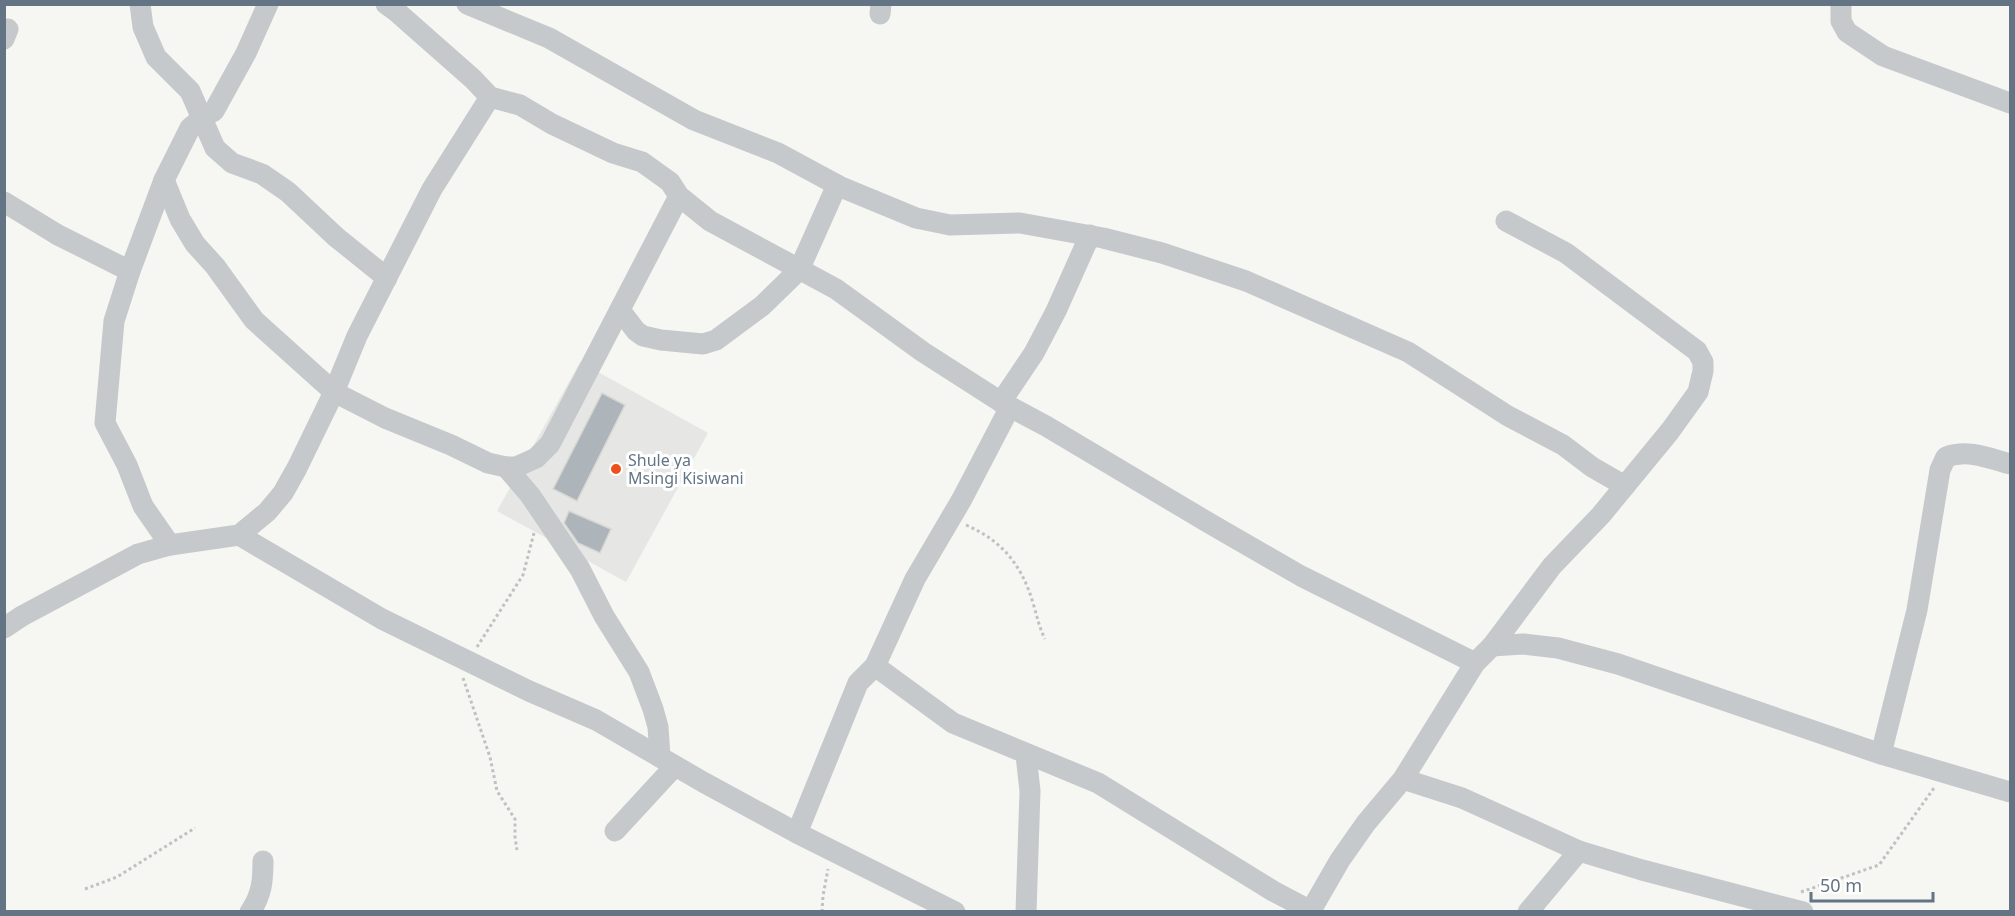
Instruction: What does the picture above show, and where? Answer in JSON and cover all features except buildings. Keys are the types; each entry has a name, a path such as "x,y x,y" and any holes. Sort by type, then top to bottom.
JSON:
{"street":[{"path":"140,4 143,27 156,57 190,91 215,148 232,163 262,174 288,192 336,237 387,278"},
{"path":"170,545 143,506 127,465 105,423 114,321 164,180 190,128 214,111 246,53 268,4"},
{"path":"386,4 465,71 490,97 520,105 552,124 614,153 642,162 670,182 679,196 710,221 836,289 922,351 1005,405 1046,426 1301,576 1475,663"},
{"path":"467,4 549,38 694,120 778,153 837,185 916,218 950,225 1020,223 1090,235 1162,253 1246,281 1408,352 1508,416 1563,445 1592,467 1625,486"},
{"path":"1841,4 1841,21 1847,32 1883,56 2010,103"},
{"path":"4,628 22,616 138,554 170,545 239,535 267,512 283,494 333,392 357,336 432,189 490,97"},
{"path":"164,180 180,219 195,244 215,266 254,321 333,392 385,418 488,463 506,467 516,467 536,458 550,444 679,196"},
{"path":"620,310 636,331 643,336 703,344 716,340 762,306 799,270 837,185"},
{"path":"4,202 58,235 130,271"},
{"path":"874,666 953,723 1098,783 1273,891 1310,911 1340,860 1366,823 1403,779 1475,663 1492,646 1552,566 1601,515 1625,486 1670,431 1698,392 1703,362 1697,351 1566,253 1506,221"},
{"path":"797,832 858,683 874,666 915,579 951,518 1005,405 1056,311 1090,235"},
{"path":"1881,754 1917,610 1940,470 1946,457 1956,453 1969,453 2010,464"},
{"path":"506,467 530,495 580,569 595,600 639,672 653,709 667,761"},
{"path":"239,535 382,619 529,691 624,734 667,761 797,832 955,912"},
{"path":"1492,646 1523,644 1558,648 1618,664 1881,754 2010,792"},
{"path":"1026,755 1030,791 1026,912"},
{"path":"615,831 667,761"},
{"path":"1403,779 1462,798 1579,851 1803,912"},
{"path":"1528,912 1579,851"},
{"path":"250,912 257,902 263,884 263,861"}],"path":[{"path":"517,850 515,819 497,791 490,757 462,676 464,659 482,639 523,575 536,519 541,512"},
{"path":"951,518 975,528 1013,558 1023,575 1045,639"},
{"path":"1772,903 1879,865 1945,772"},
{"path":"85,890 117,877 195,828"},
{"path":"822,912 832,850"}],"shaded area":[{"path":"580,362 708,433 626,582 497,511"}],"place":[{"name":"Shule ya Msingi Kisiwani","path":"616,469"}]}
